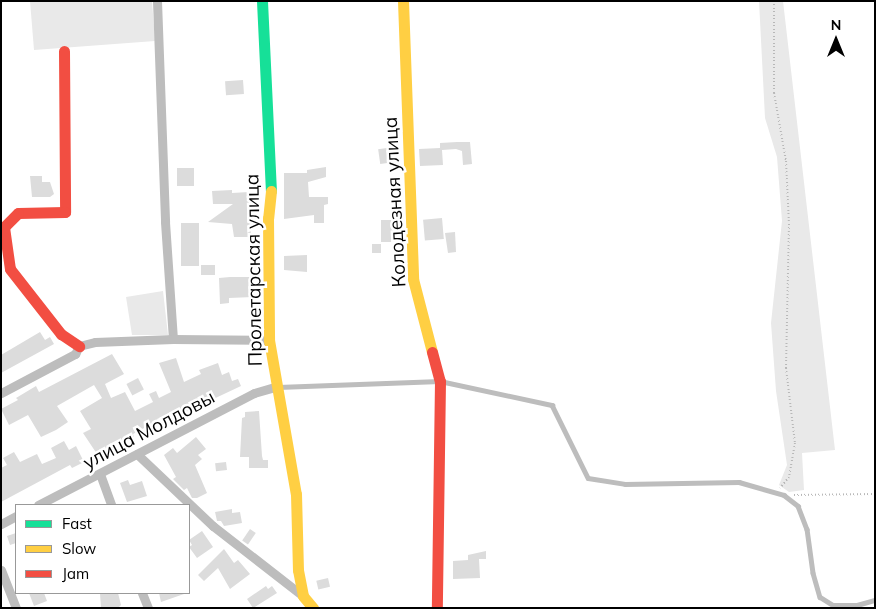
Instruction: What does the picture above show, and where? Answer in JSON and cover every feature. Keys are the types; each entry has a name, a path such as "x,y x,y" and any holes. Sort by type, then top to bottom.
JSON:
{"street":[{"path":"157,1 165,222 173,339"},
{"name":"Пролетарская улица","path":"262,1 272,192 268,218 269,340 275,387 296,494 298,570 303,596"},
{"name":"Колодезная улица","path":"402,1 413,279 440,381 437,608"},
{"path":"64,51 65,212 18,213 3,225 6,271 60,334 79,346 116,340 269,340"},
{"path":"1,393 75,354 79,346"},
{"name":"улица Молдовы","path":"40,504 254,393 275,387"},
{"name":"Пролетарская улица","path":"137,454 190,504"},
{"path":"100,474 111,504"},
{"name":"Пролетарская улица","path":"190,504 213,526 303,596 313,608"},
{"path":"1,524 15,517"},
{"path":"1,570 16,608"},
{"path":"142,594 148,608"}],"lane":[{"path":"275,387 440,381 552,405 588,478 625,484 739,482 777,492 798,506 807,529 813,574 820,598 833,605 857,605 875,600"}],"path":[{"path":"774,1 771,36 774,93 786,161 789,224 786,368 795,443 789,477 777,492"},
{"path":"784,495 875,494"}],"shaded area":[{"path":"30,1 152,1 155,41 34,50"},
{"path":"759,1 783,1 835,450 802,453 804,490 789,492 779,485 787,465 776,391 771,323 782,221 777,157 765,118"},
{"path":"163,291 168,335 132,335 126,297"}],"building":[{"path":"243,80 244,94 226,95 225,81"},
{"path":"470,142 472,164 463,165 462,151 456,149 442,150 443,165 420,166 419,149 440,148 440,143"},
{"path":"394,147 396,162 380,164 378,149"},
{"path":"326,167 326,177 308,182 309,197 328,197 328,204 324,205 324,223 314,223 314,215 284,219 284,173 307,173 307,170"},
{"path":"177,168 194,168 194,186 177,186"},
{"path":"30,176 42,176 42,182 50,182 54,194 50,197 32,197"},
{"path":"232,190 232,193 249,192 251,237 234,237 232,224 208,222 233,204 213,204 212,191"},
{"path":"442,218 444,239 425,241 423,220"},
{"path":"381,220 398,220 398,242 381,242"},
{"path":"181,223 199,223 199,266 181,266"},
{"path":"455,232 456,252 448,253 445,233"},
{"path":"372,244 381,244 381,253 372,253"},
{"path":"307,255 307,272 284,270 284,256"},
{"path":"201,265 215,265 215,275 201,275"},
{"path":"253,277 253,297 229,298 229,303 220,304 219,278"},
{"path":"40,332 45,340 50,337 54,344 1,373 1,355"},
{"path":"112,354 124,374 105,384 111,398 125,392 135,411 153,402 149,394 156,391 159,398 171,392 159,363 176,358 184,382 201,374 199,370 218,363 222,375 229,372 232,381 238,379 241,386 173,418 171,413 157,419 160,424 148,430 146,427 133,434 134,437 97,454 83,433 91,429 80,411 102,398 94,385 57,406 68,422 56,430 41,437 28,415 9,425 1,409 18,400 16,398 36,386 39,392"},
{"path":"138,378 144,390 132,395 126,384"},
{"path":"259,411 262,456 263,460 268,460 268,468 249,468 249,457 240,457 242,418 245,417 245,412"},
{"path":"196,437 206,449 198,455 202,459 195,465 207,493 197,498 192,498 187,488 184,490 173,479 176,477 164,455 173,448 177,453"},
{"path":"64,441 69,450 76,446 84,462 72,468 70,465 1,502 1,468 7,465 3,458 14,452 20,462 37,454 42,464 56,458 51,448"},
{"path":"226,462 227,470 216,471 215,463"},
{"path":"128,480 130,485 142,481 147,496 127,502 120,483"},
{"path":"232,509 232,513 240,512 242,523 224,526 221,521 217,521 215,512"},
{"path":"250,529 256,533 248,545 242,541"},
{"path":"202,531 213,547 197,558 190,548 192,545 190,539"},
{"path":"15,533 15,543 10,545 7,536"},
{"path":"224,549 234,563 238,560 250,574 230,589 218,568 204,581 198,575"},
{"path":"486,551 486,559 479,559 480,578 453,579 453,561 468,560 468,555"},
{"path":"328,578 330,587 318,589 316,581"},
{"path":"266,586 268,589 272,586 277,593 253,608 247,599"},
{"path":"29,594 44,594 47,601 34,606"},
{"path":"100,594 118,594 121,605 118,608 101,608"},
{"path":"159,594 184,594 161,602"}],"traffic: fast":[{"path":"262,1 271,191"}],"traffic: slow":[{"path":"403,1 413,279 432,352"},
{"path":"271,191 268,218 269,340 296,494 298,570 303,596 313,608"}],"traffic: jam":[{"path":"64,51 65,212 18,213 4,227 10,269 61,334 79,346"},
{"path":"432,352 440,381 437,608"}]}
